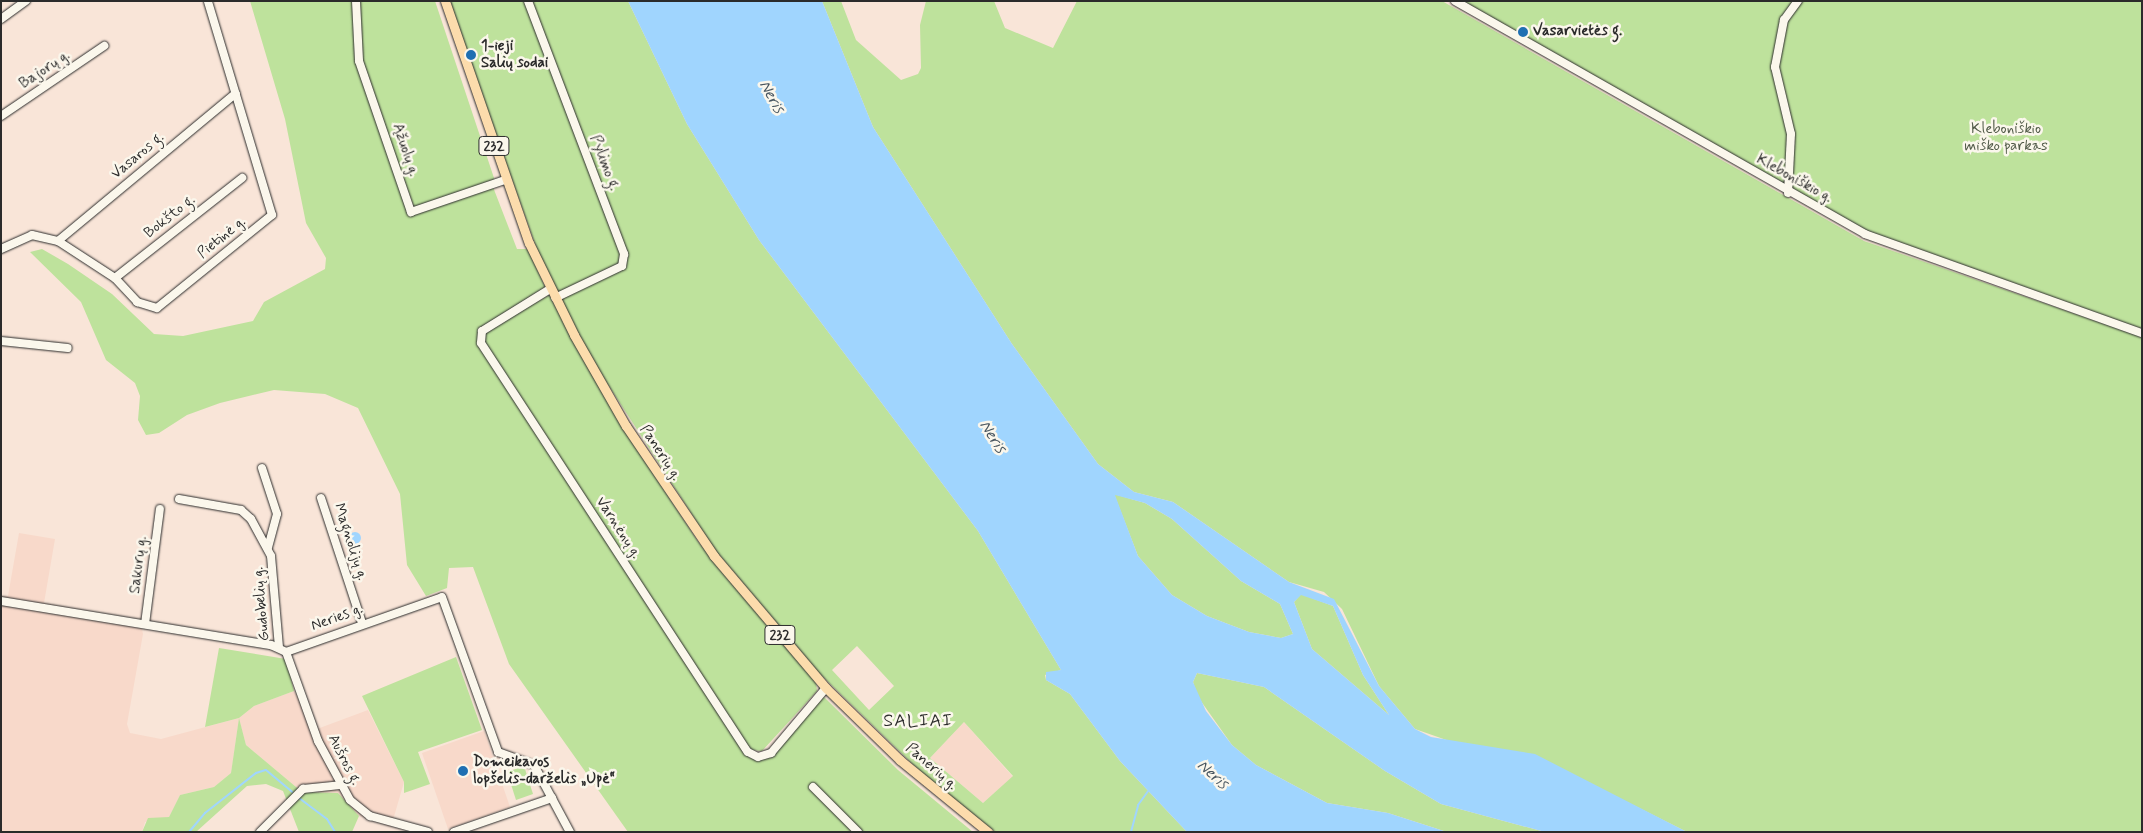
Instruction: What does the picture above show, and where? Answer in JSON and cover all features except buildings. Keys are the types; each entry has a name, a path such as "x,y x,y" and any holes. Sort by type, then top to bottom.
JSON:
{"main road":[{"name":"Panerių g.","path":"445,1 505,180 550,289 621,418 675,500 753,605 826,688 900,760 988,832"}],"street":[{"path":"1,19 26,1"},
{"name":"Pietinė g.","path":"1,249 32,235 58,241 115,278 138,302 157,308 272,215 208,1"},
{"name":"Ąžuolų g.","path":"356,1 359,61 411,212 505,180"},
{"name":"Pylimo g.","path":"528,1 624,254 622,266 555,298"},
{"name":"Kleboniškio g.","path":"1455,1 1788,193 1865,234 2142,333"},
{"path":"1788,193 1791,134 1775,67 1784,20 1798,1"},
{"name":"Bajorų g.","path":"1,116 104,46"},
{"name":"Vasaros g.","path":"58,241 236,92"},
{"name":"Bokšto g.","path":"115,278 242,178"},
{"name":"Varnėnų g.","path":"550,289 482,330 481,343 748,752 758,757 771,753 826,688"},
{"path":"1,341 68,348"},
{"path":"262,468 277,514 268,548"},
{"name":"Magnolijų g.","path":"320,498 362,623"},
{"name":"Gudobelių g.","path":"179,499 241,510 268,548 283,650"},
{"name":"Sakurų g.","path":"145,624 160,509"},
{"name":"Neries g.","path":"283,650 434,597 444,599 498,752 532,763 570,832"},
{"path":"1,601 145,624 283,650"},
{"name":"Aušros g.","path":"283,650 311,724 340,784 362,812 428,832"},
{"path":"260,832 293,798 306,788 340,784"},
{"path":"813,787 858,832"},
{"path":"454,832 552,798"}],"shaded area":[{"path":"19,533 55,539 44,603 140,620 143,634 127,724 130,733 161,739 239,718 254,706 294,691 317,729 368,710 404,782 391,827 359,816 338,793 302,792 246,745 239,719 231,773 214,787 180,795 169,817 145,822 142,832 1,832 1,596 8,596"},
{"path":"964,722 1013,777 983,803 930,758"},
{"name":"Domeikavos lopšelis-darželis „Upė“","path":"484,731 510,807 448,829 422,753"}],"green space":[{"path":"250,1 354,1 358,54 409,215 493,187 517,249 528,249 545,287 480,329 478,342 746,755 763,759 824,697 898,770 973,832 628,832 509,664 473,567 449,568 447,588 426,596 407,565 400,494 358,408 325,394 274,390 220,403 187,415 159,433 146,435 138,420 140,396 135,383 106,360 81,302 30,252 42,249 68,264 112,294 154,334 183,336 253,321 264,302 325,269 326,258 306,223 285,119"},
{"path":"358,1 435,1 495,181 414,207 361,62"},
{"path":"448,1 628,1 687,124 759,240 978,531 1061,670 1045,675 1046,680 1070,694 1120,761 1187,832 995,832 930,781 819,673 715,550 585,349 537,249","holes":["857,646 894,686 869,710 832,670","964,722 1013,776 983,803 930,758"]},
{"path":"822,1 841,1 856,40 901,80 918,74 921,68 920,25 926,1 994,1 1005,28 1053,48 1077,1 1442,1 1864,241 2142,337 2142,832 1687,832 1635,806 1415,729 1379,686 1342,609 1324,592 1289,582 1173,502 1134,492 1098,464 1012,344 873,127"},
{"name":"Kleboniškio miško parkas","path":"1461,1 2142,1 2142,329 1866,231"},
{"path":"549,295 622,427 699,543 816,682 817,691 762,751 751,750 483,342 484,332"},
{"path":"1114,494 1145,503 1172,519 1241,581 1280,604 1293,634 1281,638 1249,632 1207,616 1172,595 1138,556"},
{"path":"1301,594 1333,606 1363,675 1389,715 1312,649 1294,602"},
{"path":"219,648 286,659 294,691 254,706 239,718 205,727"},
{"path":"456,657 482,730 418,752 430,784 404,793 404,782 362,696"},
{"path":"1197,673 1264,687 1385,771 1441,804 1545,832 1447,832 1388,813 1327,803 1256,765 1232,745 1198,697 1193,682"},
{"path":"239,718 246,745 302,792 338,793 359,816 352,832 299,832 283,791 266,784 247,786 196,832 142,832 148,818 169,817 180,795 214,787 231,773"},
{"path":"524,766 533,794 516,800 507,772"}],"water":[{"name":"Neris","path":"628,1 822,1 873,127 1012,344 1098,464 1134,492 1173,502 1289,582 1334,599 1379,686 1415,729 1431,737 1535,754 1687,832 1545,832 1441,804 1385,771 1264,687 1197,673 1193,682 1206,711 1232,745 1256,765 1327,803 1388,813 1447,832 1187,832 1120,761 1070,694 1046,680 1046,672 1061,670 978,531 759,240 687,124","holes":["1115,495 1145,503 1172,519 1241,581 1280,604 1293,634 1281,638 1249,632 1207,616 1172,595 1138,556","1301,595 1333,606 1363,675 1389,715 1312,649 1294,602"]},
{"path":"353,532 357,532 361,538 357,544 353,544 349,540 349,536"}],"waterway":[{"path":"189,832 205,813 256,773 266,770 292,792"},
{"path":"1131,832 1138,805 1148,791"},
{"path":"299,798 327,819 335,832"}],"place":[{"name":"Vasarvietės g.","path":"1523,32"},
{"name":"1-ieji Salių sodai","path":"471,55"},
{"name":"Domeikavos lopšelis-darželis „Upė“","path":"463,771"}],"district":[{"name":"SALIAI","path":"918,721"}]}
